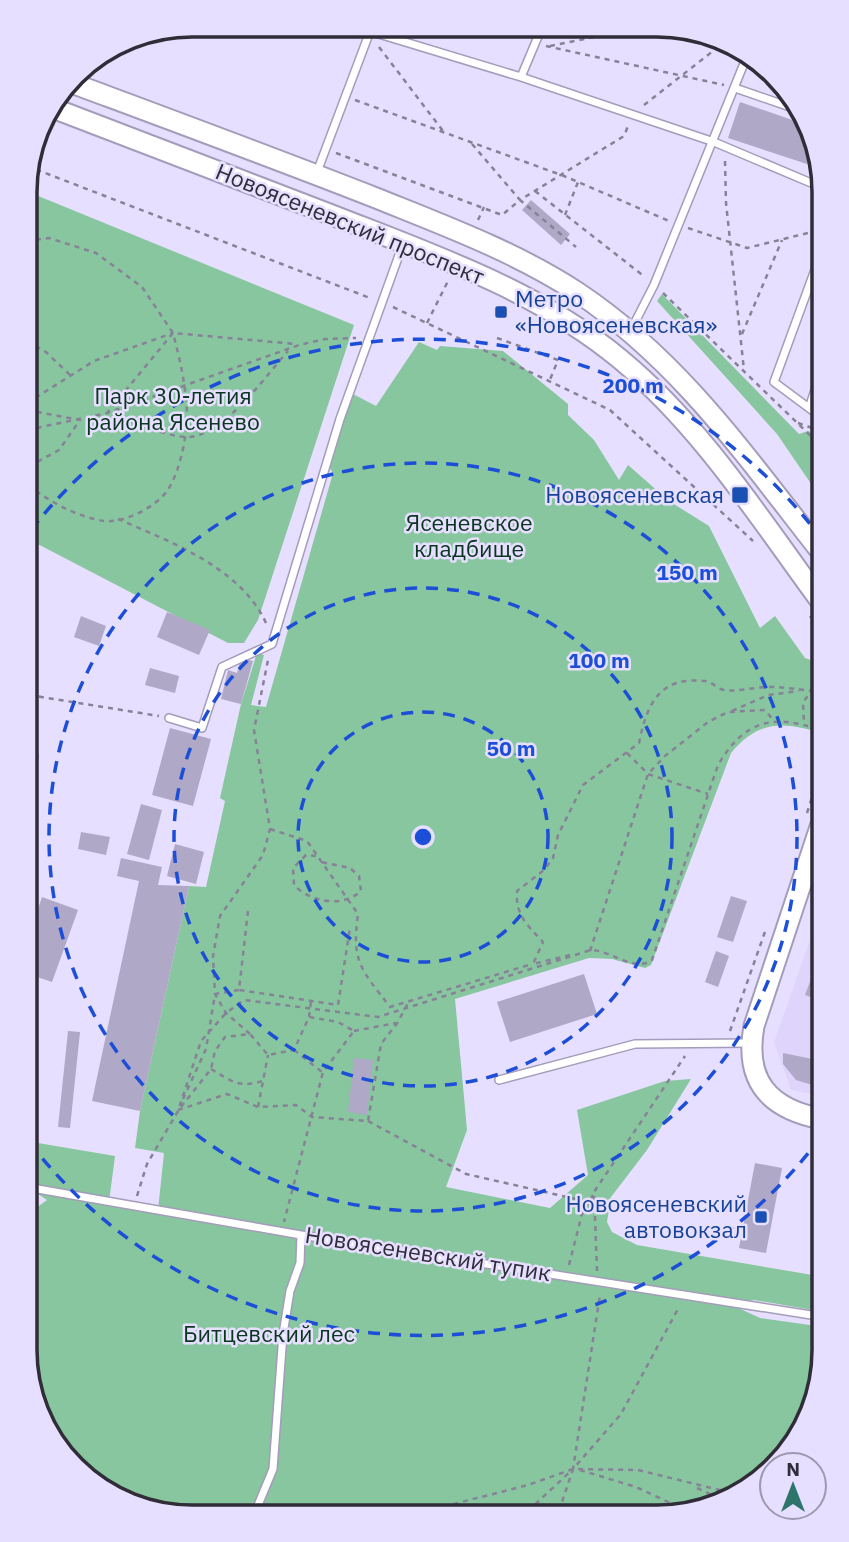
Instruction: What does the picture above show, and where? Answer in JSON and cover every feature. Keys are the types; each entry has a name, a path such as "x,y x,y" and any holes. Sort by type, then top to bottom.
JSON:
{"street":[{"name":"Новоясеневский проспект","path":"79,86 316,175 513,258 577,292 694,391 745,451 812,540"},
{"name":"Новоясеневский проспект","path":"60,111 404,243 502,284 563,318 620,358 676,410 811,603"},
{"path":"812,852 751,1043 754,1071 765,1093 784,1107 812,1116"}],"lane":[{"path":"316,175 368,37"},
{"path":"393,37 714,142 812,183"},
{"path":"521,77 538,37"},
{"path":"628,333 654,285 744,64"},
{"path":"735,88 786,105"},
{"path":"169,718 202,728 222,667 272,644 368,334 404,243"},
{"path":"812,278 774,382 812,410"},
{"path":"809,408 812,399"},
{"path":"499,1080 635,1044 751,1043"},
{"name":"Новоясеневский тупик","path":"37,1189 281,1232 812,1315"},
{"path":"258,1505 272,1469 283,1334 290,1291 300,1263 301,1235"}],"path":[{"path":"376,37 443,131"},
{"path":"547,46 592,37"},
{"path":"536,44 735,88"},
{"path":"346,97 578,182 731,245 747,248 812,232"},
{"path":"470,141 520,200 576,247"},
{"path":"725,147 731,245 744,372"},
{"path":"326,149 502,215 535,191 654,285 812,438"},
{"path":"38,170 380,301 610,410 757,544"},
{"path":"565,215 578,182"},
{"path":"476,223 484,207"},
{"path":"37,240 49,238 96,253 142,287 173,333 185,384 185,437 166,493 136,515 107,522 76,512 37,492"},
{"path":"740,337 782,240"},
{"path":"427,323 450,276"},
{"path":"107,413 173,333"},
{"path":"37,397 94,361 173,333 299,345"},
{"path":"37,428 107,413 299,345 325,339 349,340 368,334"},
{"path":"497,338 558,360 548,382"},
{"path":"37,346 47,352 72,377"},
{"path":"107,413 185,437 200,435 223,422 290,349"},
{"path":"37,412 80,420"},
{"path":"37,462 59,450 80,420"},
{"path":"795,422 812,428"},
{"path":"118,519 164,539 240,584 258,607 272,644 254,730 270,829 263,855 220,916 213,957 215,994 206,1049 178,1111 147,1164 134,1206"},
{"path":"533,964 543,942 520,917 516,904 517,891 544,870 553,858 558,835 583,785 639,743 645,715 655,698 670,685 688,680 709,682 723,690 767,687 812,691"},
{"path":"591,950 648,774 685,739 728,712 768,695 812,691"},
{"path":"804,724 803,702 812,691"},
{"path":"37,696 169,718"},
{"path":"728,712 765,710 774,721"},
{"path":"270,829 307,841 358,914 355,947 357,961 390,1007 533,964 591,950 600,950 638,965 652,960 718,765 735,739 749,729 774,721 812,727"},
{"path":"627,753 648,774 708,794"},
{"path":"316,856 306,855 297,860 291,877 293,885 314,901 346,897 360,891 359,876 350,868 320,862"},
{"path":"239,990 248,911"},
{"path":"215,994 239,990 338,1005 350,928"},
{"path":"347,945 355,947"},
{"path":"178,1111 195,1055 209,1031 226,1013 244,1000 378,1017 591,950"},
{"path":"215,994 226,1013 250,1034 268,1055 258,1107"},
{"path":"294,1050 309,1017 312,1001"},
{"path":"368,1121 381,1044 398,1022 409,1001"},
{"path":"309,1017 338,1022 354,1031 398,1022"},
{"path":"281,1232 323,1072 354,1031"},
{"path":"178,1111 211,1069 215,1051 225,1037 250,1034"},
{"path":"567,1276 582,1214 594,1192 693,1045"},
{"path":"268,1055 294,1050 323,1072"},
{"path":"211,1069 233,1082 248,1086 265,1080"},
{"path":"178,1111 227,1094 258,1107 296,1105 312,1117 368,1121 466,1174 589,1202"},
{"path":"561,1505 573,1469 600,1281 594,1192"},
{"path":"534,1505 573,1469 621,1414 685,1294"},
{"path":"573,1469 636,1487 673,1504"},
{"path":"448,1505 573,1469 638,1470 722,1491"},
{"path":"691,1485 712,1495"}],"shaded area":[{"path":"812,934 812,1094 791,1090 774,1042"}],"green space":[{"name":"Парк 30-летия района Ясенево","path":"37,195 354,325 258,620 244,643 228,643 37,544"},
{"path":"662,294 799,434 812,432 812,485 777,434 657,301"},
{"path":"419,342 437,350 440,346 503,351 568,404 568,415 594,440 619,480 628,465 669,501 709,526 760,628 775,616 805,658 812,660 812,731 771,726 751,735 731,753 651,965 645,968 612,959 589,958 455,999 467,1130 446,1187 550,1208 588,1175 577,1110 665,1081 691,1079 647,1150 611,1197 607,1222 612,1232 637,1245 812,1275 812,1310 754,1300 732,1305 760,1318 812,1325 812,1360 804,1400 780,1445 775,1451 758,1451 758,1468 726,1489 707,1497 677,1504 657,1505 172,1504 123,1489 90,1467 63,1436 45,1400 38,1370 37,1350 37,1207 47,1200 37,1193 37,1143 115,1156 109,1202 158,1210 164,1153 135,1148 140,1111 189,886 206,887 225,801 220,798 241,704 257,653 264,655 251,705 266,707 333,473 329,467 353,394 376,406"}],"building":[{"path":"740,102 795,121 810,165 728,138"},
{"path":"531,200 570,234 561,245 522,210"},
{"path":"167,612 210,630 199,655 157,637"},
{"path":"81,616 106,626 99,646 74,637"},
{"path":"241,658 253,661 241,704 221,699 228,670 237,673"},
{"path":"150,668 179,676 175,693 145,685"},
{"path":"170,728 211,739 193,806 152,795"},
{"path":"141,804 162,810 149,860 127,854"},
{"path":"81,832 110,837 106,855 78,849"},
{"path":"175,844 204,852 196,884 167,876"},
{"path":"121,858 162,867 158,885 189,886 140,1111 92,1101 139,881 117,876"},
{"path":"731,896 747,901 733,942 717,937"},
{"path":"42,897 78,910 52,982 37,977 37,912"},
{"path":"716,951 729,956 718,987 705,982"},
{"path":"584,974 597,1014 510,1042 497,1002"},
{"path":"812,976 812,997 805,995"},
{"path":"68,1031 80,1032 70,1128 58,1127"},
{"path":"783,1053 812,1059 812,1085 796,1080 783,1064"},
{"path":"354,1058 373,1060 367,1115 348,1112"},
{"path":"755,1163 782,1168 766,1253 739,1248"}],"place":[{"name":"Метро «Новоясеневская»","path":"501,312"},
{"name":"Новоясеневская","path":"740,495"},
{"name":"Новоясеневский автовокзал","path":"761,1217"}],"park label":[{"name":"Ясеневское кладбище","path":"469,536"},
{"name":"Битцевский лес","path":"269,1334"}]}
